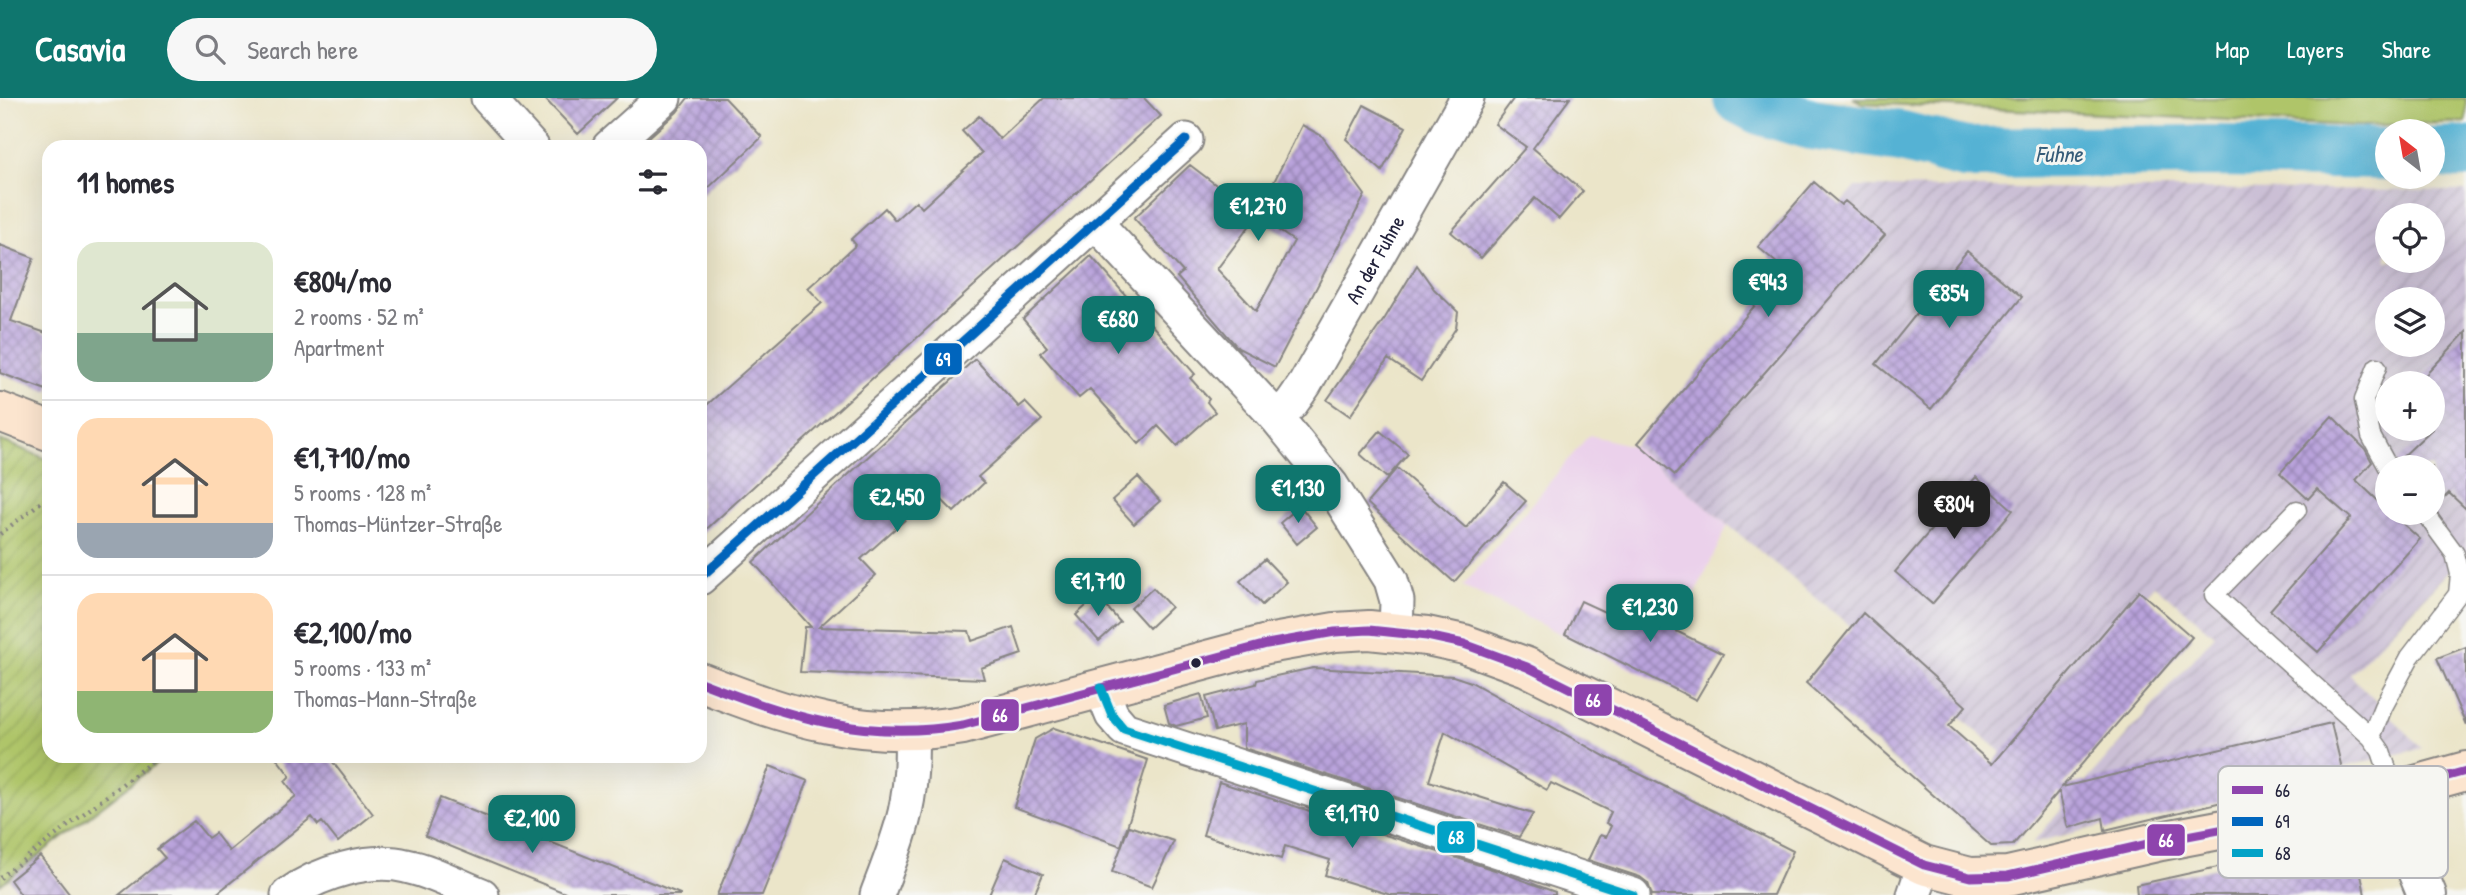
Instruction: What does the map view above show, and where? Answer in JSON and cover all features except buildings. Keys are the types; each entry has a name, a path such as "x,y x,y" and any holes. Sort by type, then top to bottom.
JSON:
{"main road":[{"path":"0,412 42,428"},
{"path":"707,685 806,720 857,729 911,732 962,726 1300,637 1370,630 1396,632 1464,644 1527,667 1919,880 2008,876 2161,841 2218,831"},
{"path":"2448,777 2466,771"}],"street":[{"path":"488,98 526,140"},
{"path":"617,140 664,98"},
{"name":"An der Fuhne","path":"1276,417 1291,404 1305,384 1467,98"},
{"path":"707,572 1186,141"},
{"path":"1095,222 1276,417 1332,486 1391,580 1397,601 1396,632"},
{"path":"1101,688 1112,715 1124,729 1633,895"},
{"path":"877,895 908,808 913,770 911,732"},
{"path":"288,895 330,874 371,864 406,866 482,895"},
{"path":"2420,878 2427,895"}],"lane":[{"path":"2377,367 2364,400 2371,436 2381,455"},
{"path":"2297,510 2214,595 2371,737 2381,751 2386,766"},
{"path":"2371,737 2383,707 2410,657 2458,594 2460,574 2455,554 2434,525"}],"path":[{"path":"0,534 42,501"},
{"path":"0,878 150,763"}],"shaded area":[{"path":"1856,187 2466,191 2466,553 2350,675 2422,748 2348,766 2218,766 2218,798 2032,843 2215,635 2154,585 2003,753 1633,446"},
{"path":"1589,435 1633,446 1728,525 1654,680 1463,586"}],"green space":[{"path":"1853,98 2466,98 2466,122 2445,123 2445,119 2375,119 2375,125 2360,126 1863,103"},
{"path":"0,440 42,457 42,763 158,763 0,885"}],"waterway":[{"name":"Fuhne","path":"1739,98 1760,109 1811,124 1902,137 1965,153 2219,151 2375,154"},
{"name":"Fuhne","path":"2445,153 2466,152"}],"transit line":[{"name":"69","path":"707,572 1186,140"},
{"name":"66","path":"707,685 765,706 828,723 860,728 927,729 963,725 1267,644 1335,632 1369,630 1427,636 1464,644 1527,667 1924,865 1970,877 2008,876 2218,830"},
{"name":"68","path":"1101,688 1112,715 1124,729 1633,895"},
{"name":"66","path":"2448,776 2466,771"}]}
